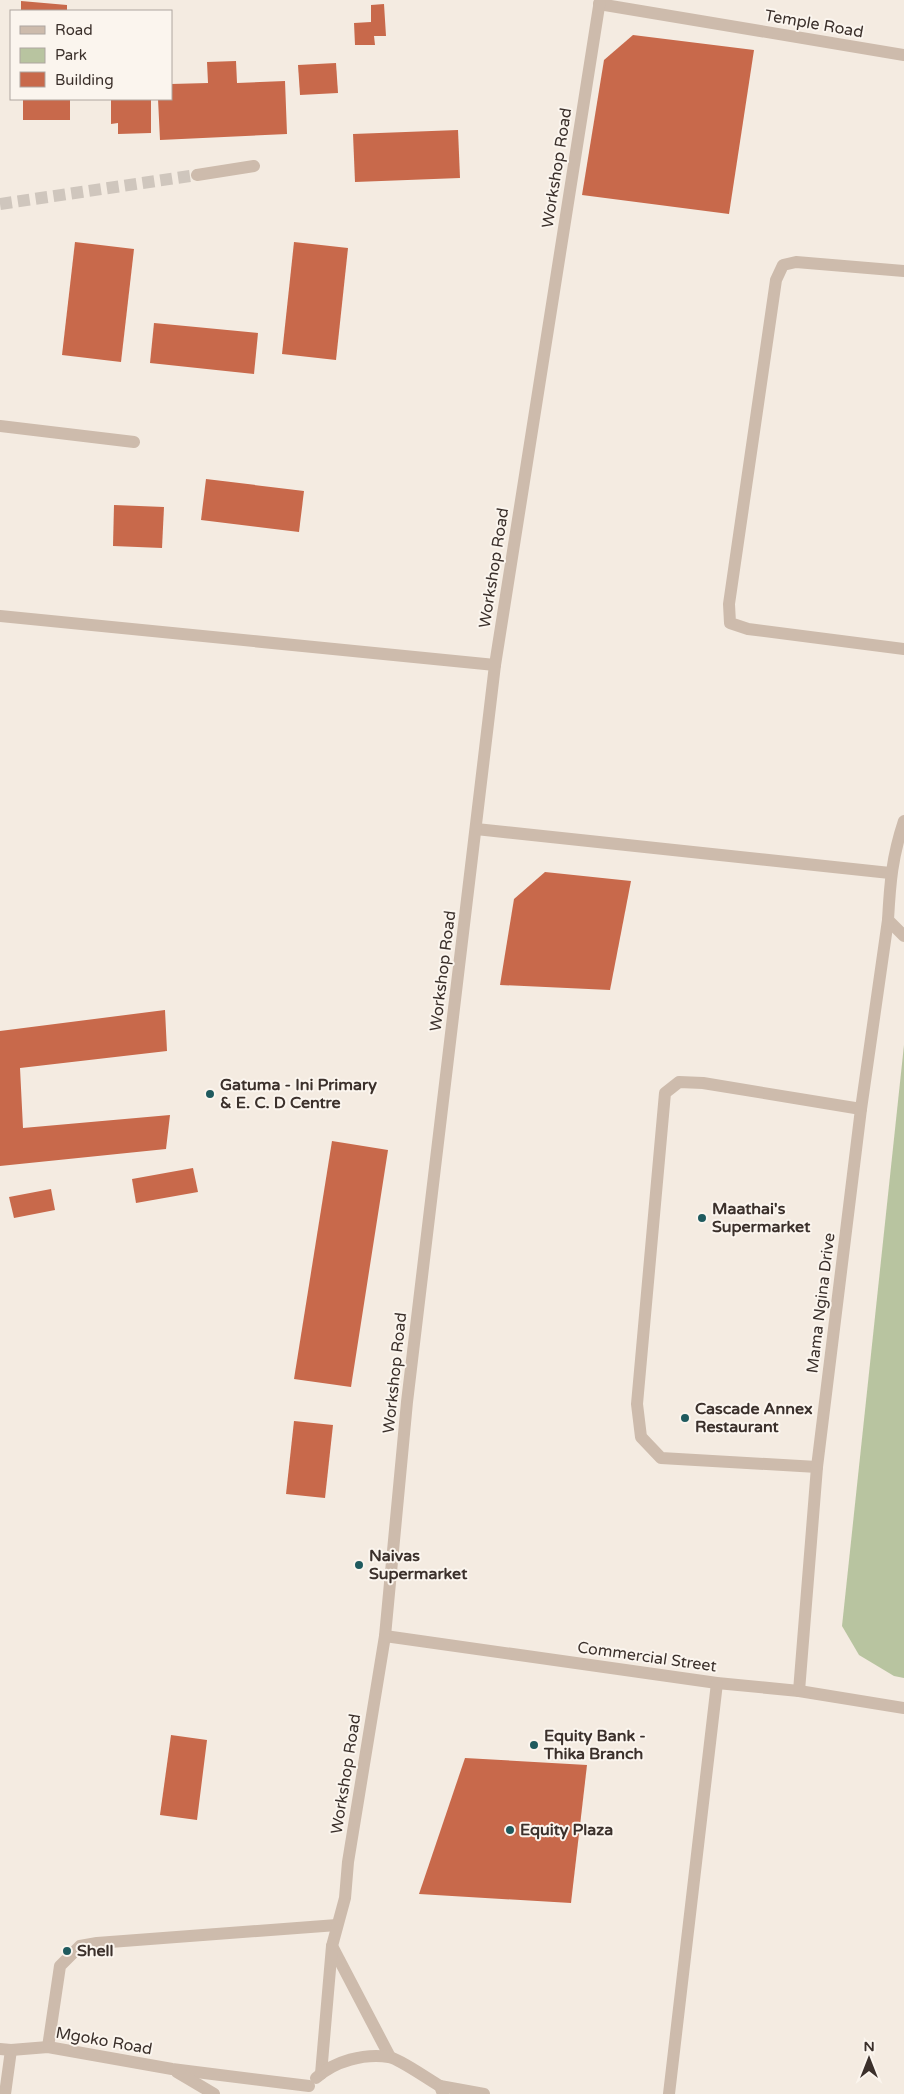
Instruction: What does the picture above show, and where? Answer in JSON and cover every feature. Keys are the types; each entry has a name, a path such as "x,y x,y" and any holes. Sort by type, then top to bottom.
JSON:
{"street":[{"name":"Temple Road","path":"600,2 904,56"},
{"name":"Workshop Road","path":"321,2074 332,1946 345,1898 348,1862 385,1636 407,1402 495,665 600,2"},
{"path":"197,174 254,166"},
{"path":"904,271 796,262 783,265 776,280 729,604 730,623 748,629 904,649"},
{"path":"0,426 134,442"},
{"path":"0,616 495,665"},
{"name":"Mama Ngina Drive","path":"799,1691 817,1467 861,1109 888,920 890,873 895,847 904,821"},
{"path":"476,830 890,873"},
{"path":"888,920 904,936"},
{"path":"817,1467 661,1458 641,1437 637,1404 666,1093 680,1082 703,1083 861,1109"},
{"name":"Commercial Street","path":"385,1636 717,1683 799,1691 904,1708"},
{"path":"669,2094 717,1683"},
{"path":"48,2047 60,1966 80,1946 97,1943 337,1925"},
{"path":"332,1946 390,2057 441,2090 484,2094"},
{"name":"Mgoko Road","path":"5,2049 48,2047 306,2090"},
{"path":"4,2094 5,2049"},
{"path":"306,2090 321,2074 354,2058 390,2057"},
{"name":"Mgoko Road","path":"172,2069 214,2094"}],"green space":[{"path":"904,1045 904,1678 894,1676 859,1655 842,1626"}],"building":[{"path":"21,1 67,5 67,10 21,10"},
{"path":"384,4 386,36 374,36 375,45 355,45 354,23 371,22 371,5"},
{"path":"633,35 754,50 729,214 582,195 604,60"},
{"path":"236,61 237,83 285,81 287,134 160,140 158,100 172,100 172,84 208,83 207,62"},
{"path":"336,63 338,93 300,95 298,65"},
{"path":"23,100 70,100 70,120 23,120"},
{"path":"111,100 151,100 151,133 118,134 118,123 111,124"},
{"path":"458,130 460,178 355,182 353,134"},
{"path":"75,242 134,249 121,362 62,355"},
{"path":"294,242 348,248 336,360 282,354"},
{"path":"154,323 258,333 254,374 150,363"},
{"path":"206,479 304,491 299,532 201,520"},
{"path":"114,505 164,507 162,548 113,546"},
{"path":"545,872 631,881 610,990 500,985 514,899"},
{"path":"165,1010 167,1051 20,1068 23,1128 170,1115 166,1149 0,1166 0,1031"},
{"path":"332,1141 388,1150 351,1387 294,1379"},
{"path":"193,1168 198,1192 136,1203 132,1179"},
{"path":"51,1189 55,1210 14,1218 9,1197"},
{"path":"294,1421 333,1425 325,1498 286,1494"},
{"path":"171,1735 207,1740 197,1820 160,1815"},
{"name":"Equity Plaza","path":"465,1758 587,1765 571,1903 419,1894"}],"tunnel":[{"path":"0,204 197,175"}],"place":[{"name":"Gatuma - Ini Primary & E. C. D Centre","path":"210,1094"},
{"name":"Maathai's Supermarket","path":"702,1218"},
{"name":"Cascade Annex Restaurant","path":"685,1418"},
{"name":"Naivas Supermarket","path":"359,1565"},
{"name":"Equity Bank - Thika Branch","path":"534,1745"},
{"name":"Equity Plaza","path":"510,1830"},
{"name":"Shell","path":"67,1951"}]}
